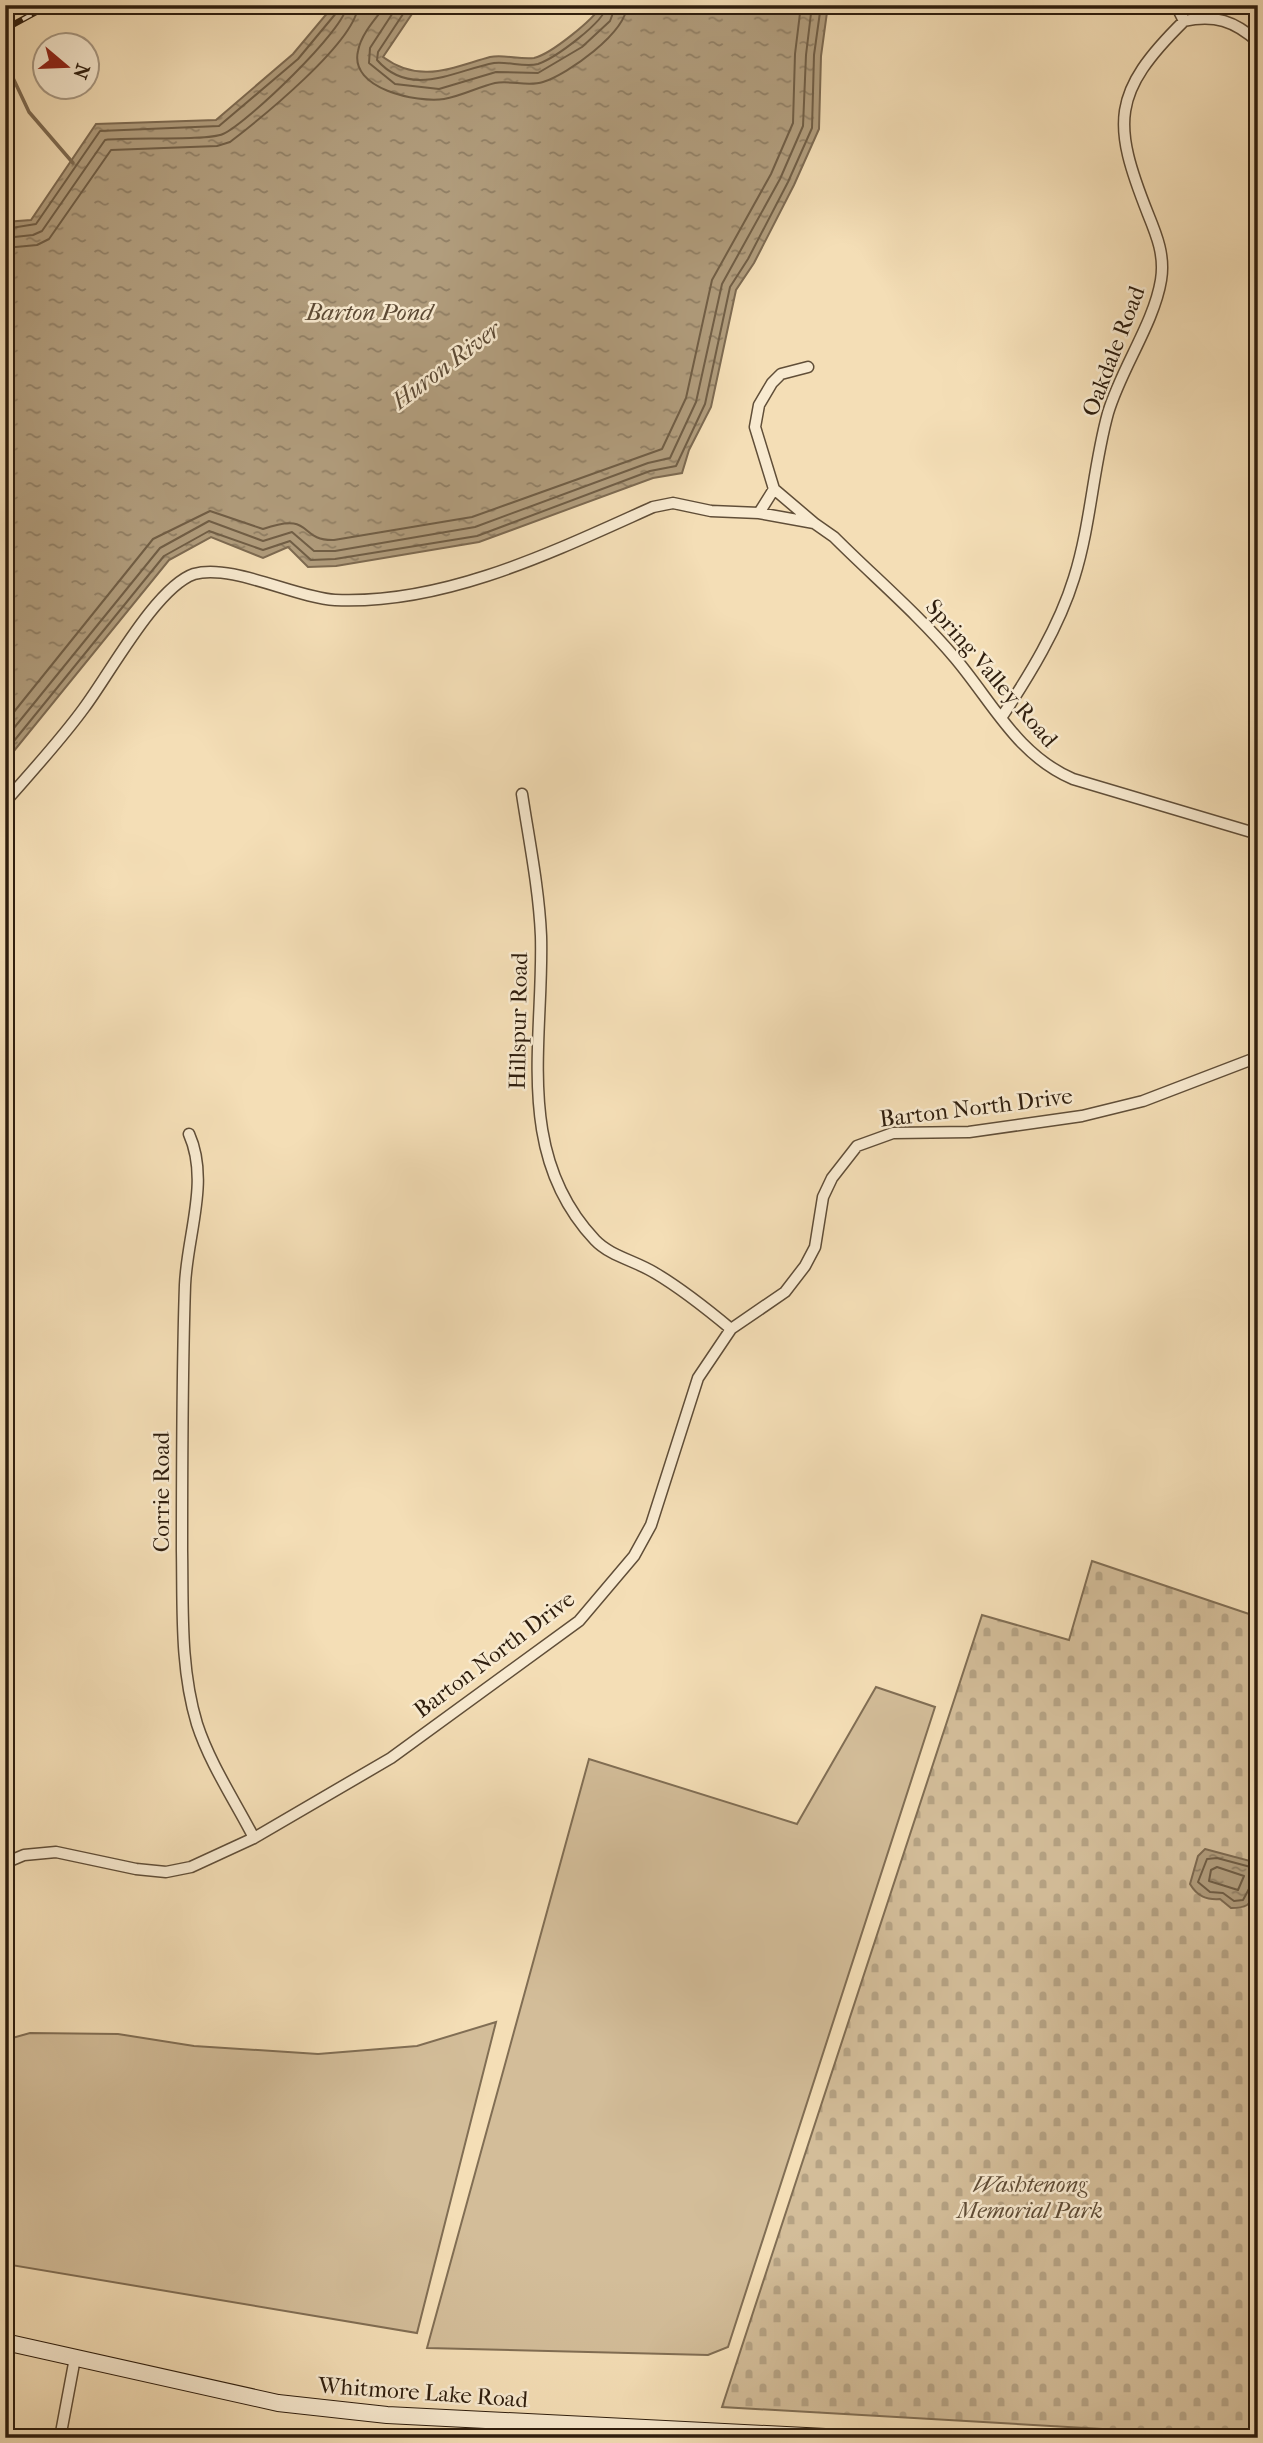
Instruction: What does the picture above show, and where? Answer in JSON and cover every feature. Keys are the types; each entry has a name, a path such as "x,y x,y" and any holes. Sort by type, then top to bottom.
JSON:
{"street":[{"path":"1176,5 1184,21 1214,17 1239,26 1258,42"},
{"name":"Oakdale Road","path":"1001,718 1059,615 1074,580 1108,415 1119,379 1161,282 1161,250 1129,167 1122,117 1142,70 1184,21"},
{"path":"808,367 781,374 772,383 759,405 755,427 774,489 814,523"},
{"path":"759,513 774,489"},
{"name":"Spring Valley Road","path":"5,802 84,709 168,592 195,574 223,573 332,600 387,599 527,563 653,507 673,503 711,511 759,513 814,523 834,537 955,658 1026,749 1049,769 1073,779 1258,834"},
{"name":"Hillspur Road","path":"522,794 541,936 536,1090 545,1143 563,1194 597,1242 653,1271 732,1329"},
{"name":"Barton North Drive","path":"5,1863 24,1855 57,1852 166,1872 191,1867 254,1838 391,1758 579,1621 634,1556 651,1525 698,1378 732,1329 785,1292 805,1266 815,1247 823,1197 832,1178 857,1146 893,1133 969,1132 1082,1116 1143,1101 1258,1057"},
{"name":"Corrie Road","path":"189,1134 198,1155 198,1177 186,1279 181,1393 180,1511 186,1679 198,1726 254,1838"},
{"name":"Whitmore Lake Road","path":"5,2342 278,2403 387,2415 686,2434 845,2438"},
{"path":"60,2438 75,2358"}],"green space":[{"name":"Washtenong Memorial Park","path":"1092,1561 1258,1617 1258,2438 722,2407 982,1615 1069,1640"},
{"path":"876,1687 935,1707 728,2347 708,2355 427,2348 589,1759 797,1824"},
{"path":"496,2022 417,2333 5,2264 5,2040 30,2033 118,2034 194,2046 318,2054 417,2046"}],"water":[{"name":"Barton Pond","path":"334,5 418,5 383,57 410,70 423,72 448,69 495,56 534,58 571,36 602,5 828,5 821,56 819,129 754,263 736,290 711,407 689,450 682,473 653,478 479,542 336,566 308,567 288,547 263,558 211,537 169,560 5,762 5,222 31,220 96,124 216,120 293,54"},
{"path":"1205,1849 1254,1862 1257,1885 1251,1902 1231,1908 1220,1899 1210,1899 1196,1892 1190,1884 1198,1856"}],"waterway":[{"path":"5,61 29,112 73,163"}],"railway":[{"path":"5,29 49,5"}],"water label":[{"name":"Huron River","path":"446,365"}]}
